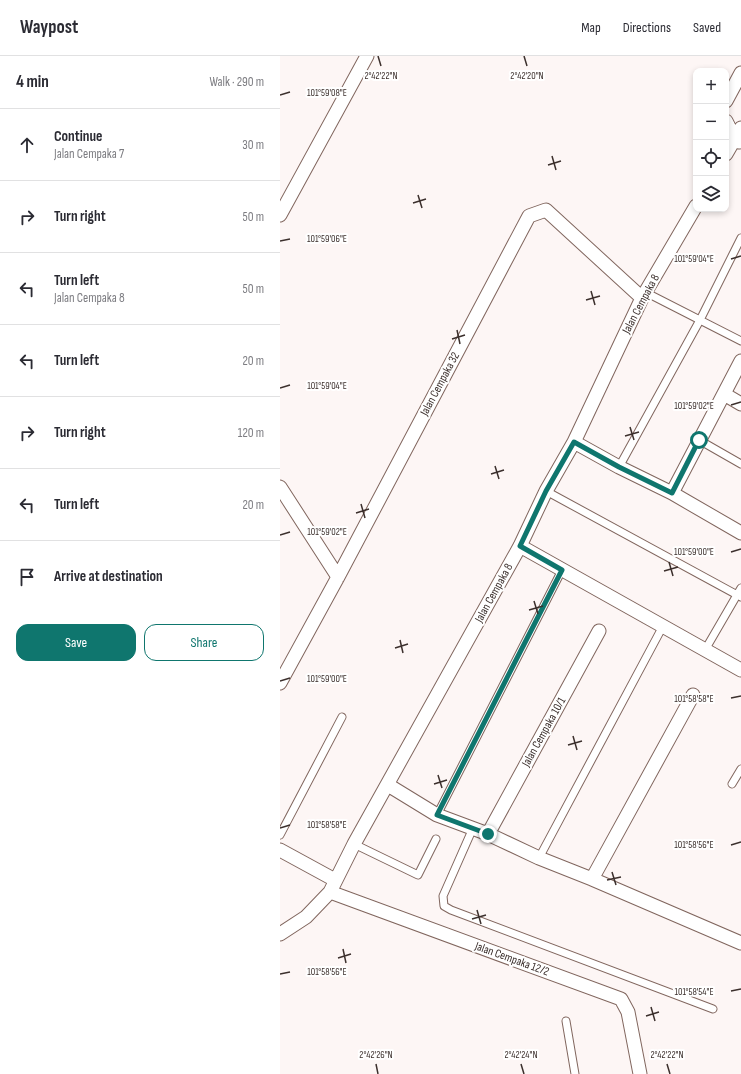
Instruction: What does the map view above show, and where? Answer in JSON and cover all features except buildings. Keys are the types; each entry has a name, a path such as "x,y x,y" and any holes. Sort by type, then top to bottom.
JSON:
{"street":[{"path":"280,215 367,56"},
{"path":"729,96 741,73"},
{"path":"729,125 739,137 729,150"},
{"name":"Jalan Cempaka 32","path":"280,683 338,577 529,216 546,210 644,295"},
{"name":"Jalan Cempaka 8","path":"280,934 306,917 333,886 354,844 520,546 546,491 574,442 644,295 693,211"},
{"path":"672,493 741,361"},
{"path":"724,394 741,404"},
{"path":"574,442 619,467 672,493 741,533"},
{"path":"280,487 338,577"},
{"path":"520,546 741,670"},
{"name":"Jalan Cempaka 10/1","path":"488,834 599,630"},
{"path":"592,879 693,695"},
{"path":"388,785 437,815 488,834 539,858 592,879 741,943"},
{"name":"Jalan Cempaka 12/2","path":"280,850 333,886 621,999 628,1012 640,1074"}],"lane":[{"path":"619,467 700,320 741,238"},
{"path":"644,295 700,320 741,341"},
{"path":"699,440 741,464"},
{"path":"546,491 739,596"},
{"path":"437,815 562,570"},
{"path":"705,650 739,596 741,588"},
{"path":"539,858 663,626"},
{"path":"280,835 342,717"},
{"path":"732,784 741,769"},
{"path":"473,828 443,896 444,906 451,910 712,1009"},
{"path":"354,844 418,875 436,839"},
{"path":"566,1021 575,1074"}],"route":[{"path":"488,834 437,815 562,570 520,546 546,491 574,442 619,467 672,493 699,440"}]}
